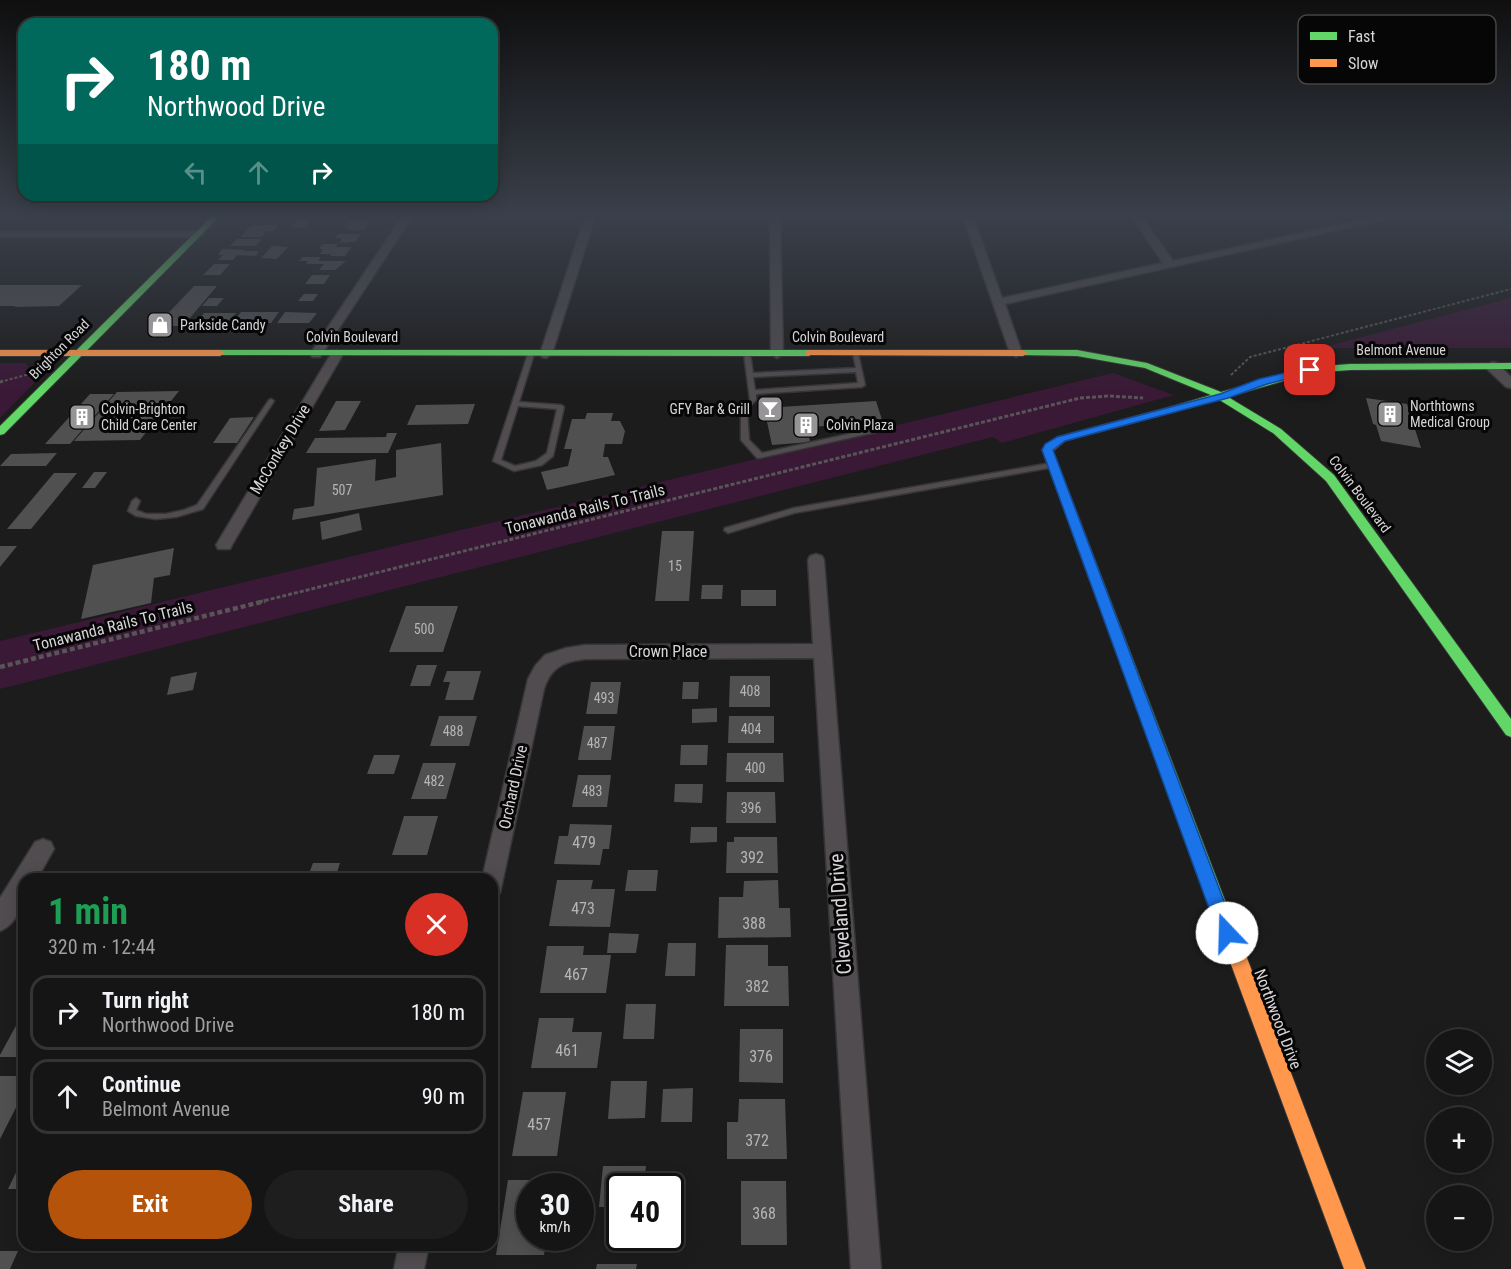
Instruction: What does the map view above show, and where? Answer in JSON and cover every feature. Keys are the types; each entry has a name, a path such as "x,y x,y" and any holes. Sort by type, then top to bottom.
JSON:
{"street":[{"name":"Brighton Road","path":"0,432 159,273"},
{"path":"316,354 370,273"},
{"path":"546,354 572,273"},
{"path":"776,273 777,354"},
{"path":"988,273 1016,353"},
{"path":"998,302 1132,273"},
{"name":"Colvin Boulevard","path":"0,353 1077,353 1115,358 1150,368 1224,396 1289,439 1330,478 1511,731"},
{"name":"McConkey Drive","path":"224,545 337,354"},
{"path":"1492,366 1511,384"},
{"name":"Belmont Avenue","path":"1224,396 1263,382 1310,370 1350,367 1511,366"},
{"path":"1052,465 1047,450 1061,439 1224,396"},
{"name":"Northwood Drive","path":"1052,465 1355,1269"},
{"name":"Cleveland Drive","path":"816,560 866,1269"},
{"name":"Crown Place","path":"534,689 543,667 553,659 567,654 822,651"},
{"name":"Orchard Drive","path":"495,873 534,689"},
{"path":"28,873 43,849"},
{"path":"0,920 18,890"},
{"path":"409,1269 413,1251"}],"lane":[{"path":"515,404 561,407 550,454 539,463 514,469 497,461 515,404 531,354"},
{"path":"747,354 753,400 744,409 745,440 760,456 876,430"},
{"path":"752,392 862,385 856,354"},
{"path":"750,375 859,370"},
{"path":"136,501 132,511 145,516 183,515 200,507 271,401"},
{"path":"728,530 794,511 1052,465"}],"path":[{"path":"1231,375 1250,357 1511,289"},
{"path":"0,382 34,373"},
{"name":"Tonawanda Rails To Trails","path":"0,667 1080,398 1109,396 1147,398"}],"shaded area":[{"path":"1511,298 1511,348 1320,348"},
{"path":"0,363 26,363 38,379 0,418"},
{"path":"1113,373 1174,395 1002,443 993,437 0,689 0,641"}],"building":[{"path":"205,273 222,273 220,275 203,275"},
{"path":"312,275 330,275 324,284 305,284"},
{"path":"0,285 82,285 59,306 14,307 16,306 0,306"},
{"path":"194,286 217,286 183,326 160,326 158,324"},
{"path":"304,294 318,294 313,301 298,301"},
{"path":"209,298 224,298 217,306 202,306"},
{"path":"241,312 279,312 271,323 244,323 246,320 235,320"},
{"path":"285,312 317,313 309,323 277,323"},
{"path":"204,313 236,313 227,323 195,323"},
{"path":"179,391 140,440 74,441 117,392"},
{"name":"Colvin-Brighton Child Care Center","path":"90,394 114,394 70,444 45,444"},
{"name":"Northtowns Medical Group","path":"1366,398 1407,404 1421,448 1381,441 1376,425 1373,424"},
{"path":"336,401 361,401 345,430 319,431"},
{"name":"Colvin Plaza","path":"876,401 883,423 807,427 810,442 772,445 764,408"},
{"path":"475,404 468,424 407,425 416,405"},
{"path":"587,413 613,413 611,421 620,421 625,431 622,444 605,444 603,457 608,457 615,475 547,490 541,472 568,466 572,449 564,449 572,419 585,419"},
{"path":"254,417 237,443 213,443 230,418"},
{"path":"387,433 397,433 388,453 306,453 315,438 386,437"},
{"path":"441,443 443,495 292,520 294,509 314,506 317,468 376,459 375,481 396,477 396,450"},
{"path":"57,453 46,466 0,466 11,454"},
{"path":"94,472 107,472 95,488 82,488"},
{"path":"54,473 77,473 31,529 7,529"},
{"path":"359,513 362,530 322,540 320,522"},
{"path":"662,531 694,531 689,601 655,601"},
{"path":"0,546 17,546 0,567"},
{"path":"174,548 170,575 154,578 151,603 81,619 93,565"},
{"path":"702,585 723,585 722,599 701,599"},
{"path":"741,590 776,590 776,606 741,606"},
{"path":"406,606 458,606 443,652 389,652"},
{"path":"417,665 437,665 430,686 410,686"},
{"path":"447,671 481,671 473,700 445,700 450,682 443,682"},
{"path":"197,672 193,690 167,695 171,677"},
{"path":"730,676 770,676 770,707 729,707"},
{"path":"591,682 621,682 617,714 586,714"},
{"path":"683,682 699,682 698,699 682,699"},
{"path":"717,708 717,722 692,723 692,709"},
{"path":"439,716 477,716 469,746 430,746"},
{"path":"729,716 774,716 774,743 728,743"},
{"path":"584,726 615,726 611,760 578,760"},
{"path":"681,745 708,745 707,765 680,765"},
{"path":"727,753 783,753 784,782 726,782"},
{"path":"374,755 400,755 394,774 367,774"},
{"path":"423,763 456,763 446,799 411,799"},
{"path":"578,775 611,775 607,807 572,807"},
{"path":"675,784 703,784 702,803 674,802"},
{"path":"727,792 775,792 776,823 726,823"},
{"path":"404,816 438,816 427,855 392,855"},
{"path":"570,824 612,825 609,849 603,849 600,865 554,864 559,836 568,836"},
{"path":"691,827 717,827 717,842 690,843"},
{"path":"734,837 777,837 778,873 726,873 727,842 734,842"},
{"path":"313,863 340,863 337,873 309,873"},
{"path":"628,870 658,870 656,891 625,891"},
{"path":"557,880 593,880 591,889 615,889 610,927 549,926"},
{"path":"778,880 779,908 790,908 791,937 718,938 719,897 743,897 744,881"},
{"path":"609,933 639,934 636,953 607,953"},
{"path":"668,943 696,943 695,976 665,976"},
{"path":"726,945 768,945 768,966 788,966 789,1006 724,1006"},
{"path":"547,946 584,946 583,955 611,955 606,993 540,993"},
{"path":"626,1004 656,1004 654,1039 623,1039"},
{"path":"539,1018 574,1018 572,1032 602,1032 597,1068 531,1068"},
{"path":"18,1022 18,1057 0,1057"},
{"path":"740,1029 783,1029 783,1083 739,1082"},
{"path":"0,1076 18,1076 18,1104 0,1139"},
{"path":"611,1081 647,1081 645,1118 608,1119"},
{"path":"693,1088 692,1122 661,1122 663,1089"},
{"path":"523,1092 566,1092 557,1156 512,1156"},
{"path":"739,1099 785,1099 787,1159 727,1159 727,1122 738,1122"},
{"path":"603,1166 646,1166 645,1173 606,1173 606,1207 599,1207"},
{"path":"18,1168 18,1189 8,1189"},
{"path":"508,1180 516,1180 516,1251 545,1251 544,1255 496,1255"},
{"path":"741,1181 786,1181 787,1245 741,1245"},
{"path":"0,1251 18,1251 10,1269 0,1269"},
{"path":"597,1264 637,1264 636,1269 596,1269"}],"traffic: fast":[{"path":"0,432 160,273"},
{"path":"220,353 809,353"},
{"path":"1023,353 1077,353 1147,366 1215,393 1277,431 1330,478 1511,731"},
{"path":"1174,409 1310,370 1350,367 1511,366"},
{"path":"1079,534 1225,924"}],"traffic: slow":[{"path":"0,353 220,353"},
{"path":"809,353 1023,353"},
{"path":"1079,534 1047,450 1061,439 1174,409"},
{"path":"1225,924 1355,1269"}],"place":[{"name":"Parkside Candy","path":"160,325"},
{"name":"GFY Bar & Grill","path":"770,409"},
{"name":"Northtowns Medical Group","path":"1390,414"},
{"name":"Colvin-Brighton Child Care Center","path":"82,417"},
{"name":"Colvin Plaza","path":"806,425"}],"route":[{"path":"1227,933 1047,450 1061,439 1224,396 1263,382 1310,370"}]}
